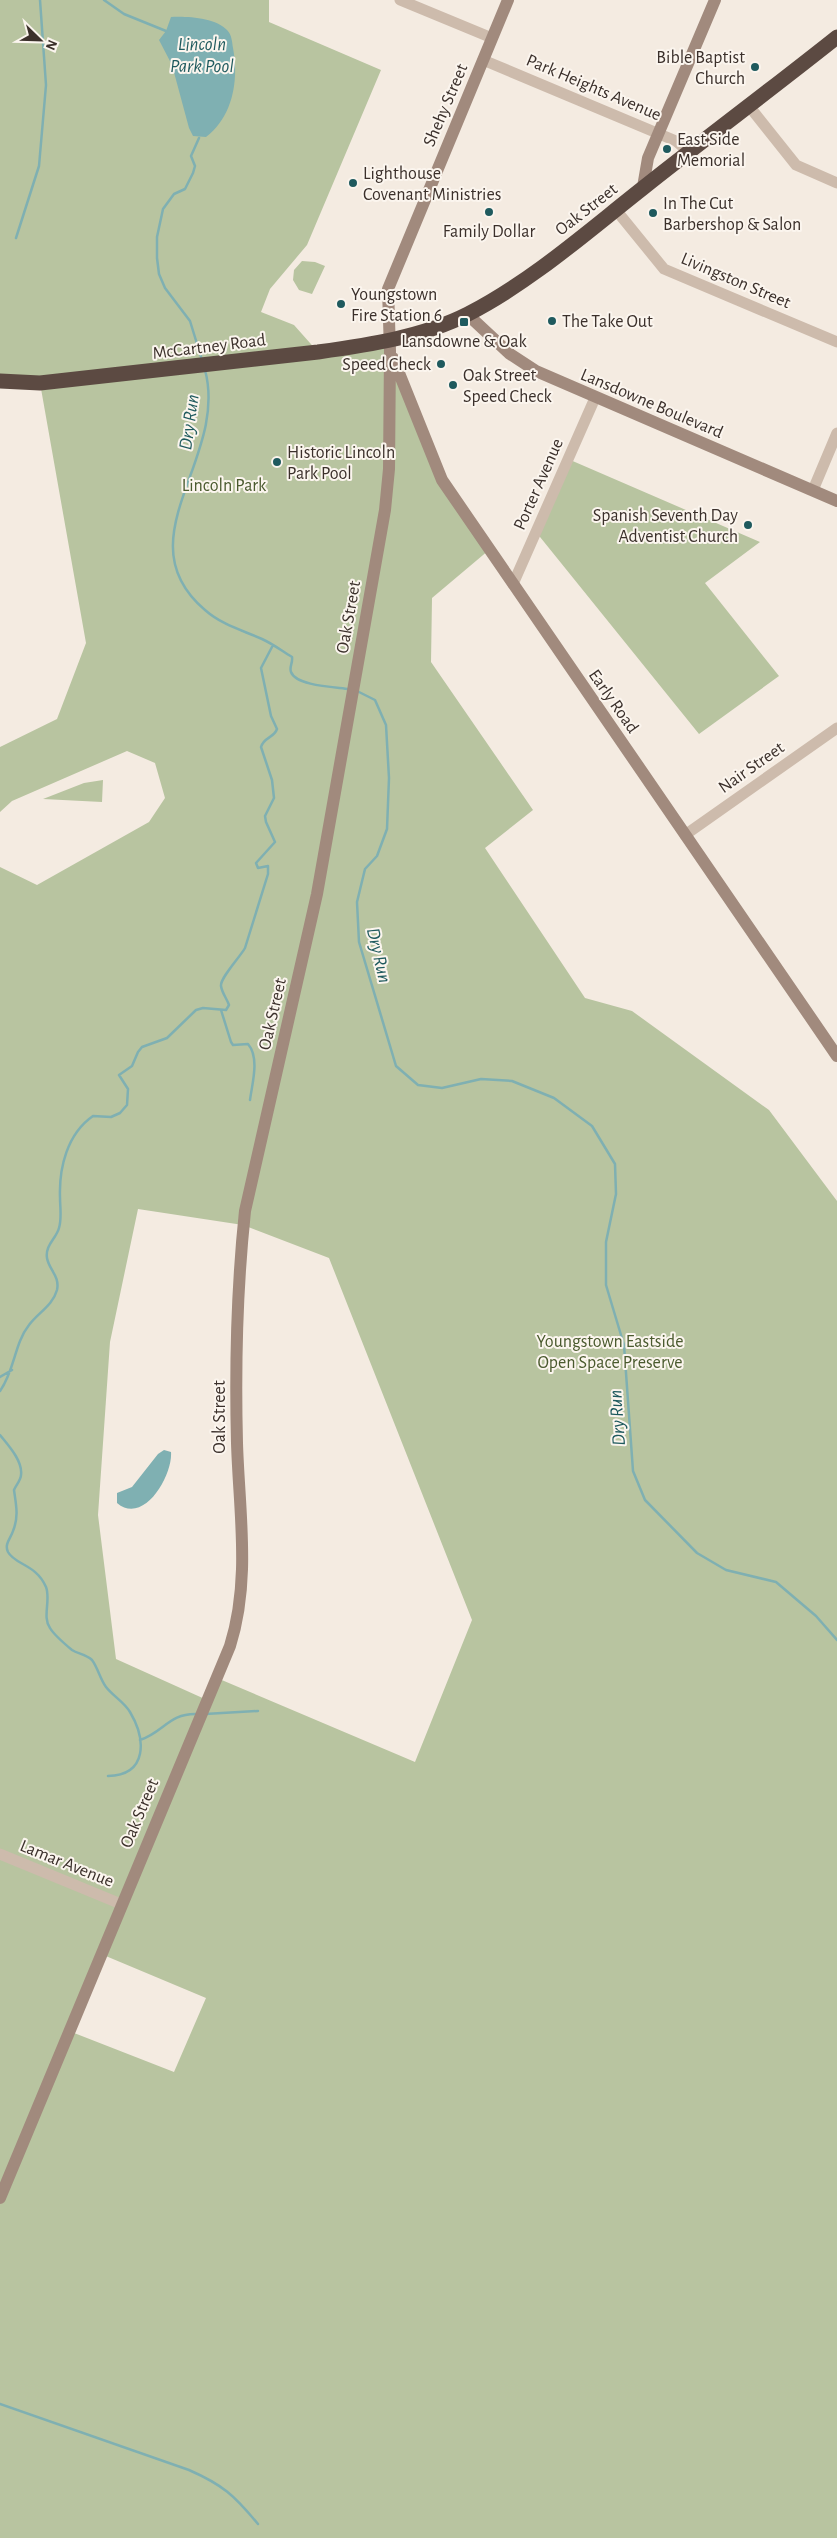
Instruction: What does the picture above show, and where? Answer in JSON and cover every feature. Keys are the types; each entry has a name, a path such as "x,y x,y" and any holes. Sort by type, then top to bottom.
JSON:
{"highway":[{"name":"Oak Street","path":"389,345 422,330 467,314 524,280 837,37"},
{"name":"McCartney Road","path":"0,393 38,383 389,345"},
{"name":"McCartney Road","path":"0,381 38,383"}],"street":[{"path":"400,0 492,38"},
{"name":"Shehy Street","path":"389,345 388,289 390,282 508,0"},
{"path":"643,188 648,158 715,0"},
{"name":"Park Heights Avenue","path":"483,60 676,141 689,152"},
{"path":"749,106 796,166 837,183"},
{"name":"Livingston Street","path":"616,210 664,269 837,342"},
{"name":"Lansdowne Boulevard","path":"467,314 519,360 553,380 837,501"},
{"name":"Early Road","path":"389,345 442,480 837,1056"},
{"name":"Oak Street","path":"0,2198 121,1904 217,1678 236,1628 242,1597 237,1402 241,1244 245,1211 317,894 386,510 389,345"},
{"name":"Porter Avenue","path":"513,584 595,398"},
{"path":"813,490 837,432"},
{"name":"Nair Street","path":"685,835 837,728"},
{"name":"Lamar Avenue","path":"0,1854 121,1904"}],"green space":[{"path":"0,0 269,0 269,22 381,70 307,245 270,289 261,312 294,325 318,352 389,339 434,464 489,550 432,598 431,662 533,810 485,848 585,998 632,1011 769,1110 837,1201 837,2538 0,2538 0,867 37,885 149,822 165,798 155,763 127,751 12,801 0,812 0,747 57,719 86,643 40,383 0,381","holes":["138,1209 243,1225 329,1258 472,1620 415,1762 217,1678 207,1700 116,1659 98,1515 110,1342","101,1954 206,1998 174,2072 69,2031"]},
{"path":"302,261 315,262 325,266 312,294 299,290 293,280 294,270"},
{"path":"568,459 760,542 705,583 779,676 699,734 536,532"},
{"path":"103,780 102,802 43,799 84,783"}],"water":[{"name":"Lincoln Park Pool","path":"171,17 209,20 222,26 231,36 235,60 232,97 222,119 206,137 193,136 189,128 172,65 159,40 166,31"},
{"path":"164,1450 171,1452 170,1462 162,1484 155,1495 137,1508 127,1508 117,1503 117,1493 132,1487 158,1454"}],"waterway":[{"path":"16,238 39,166 46,85 40,0"},
{"name":"Dry Run","path":"104,0 124,14 166,31"},
{"name":"Dry Run","path":"199,138 191,156 195,166 185,189 174,194 163,209 157,237 157,258 159,274 165,288 190,321 202,360"},
{"name":"Dry Run","path":"205,370 208,403 203,435 175,526 173,555 182,583 205,610 212,615 225,623 266,641 292,657 291,672 294,677 308,683 349,689"},
{"path":"0,1391 9,1374 24,1332 45,1309 57,1290 56,1277 48,1262 47,1253 60,1224 61,1175 66,1152 71,1142 84,1123 93,1116 111,1117 120,1113 127,1105 128,1089 119,1075 132,1066 142,1047 167,1038 196,1010 203,1008 226,1010 229,1005 221,986 222,982 245,948 268,874 268,866 258,868 256,863 275,842 265,816 274,798 272,780 261,747 264,741 274,734 277,729 271,716 261,668 273,645"},
{"name":"Dry Run","path":"357,691 375,700 386,725 389,778 387,829 377,856 365,869 357,902 359,942 396,1066 418,1085 442,1088 481,1079 512,1081 554,1098 592,1126 615,1164 616,1194 606,1242 606,1285 624,1345 633,1471 645,1500 697,1553 726,1570 776,1582 816,1616 837,1640"},
{"path":"221,1010 233,1045 248,1044 254,1056 250,1100"},
{"path":"0,1377 12,1370"},
{"path":"0,1435 14,1454 21,1470 20,1479 14,1490 16,1506 15,1526 7,1544 8,1552 15,1560 31,1569 42,1579 48,1597 47,1619 50,1628 72,1650 92,1660 106,1687 130,1712 139,1733 141,1744 137,1762 131,1769 121,1774 108,1776"},
{"path":"205,1714 258,1711"},
{"path":"140,1740 148,1737 173,1720 197,1714"},
{"path":"0,2404 201,2475 227,2492 242,2505 258,2524"}],"place":[{"name":"Bible Baptist Church","path":"755,67"},
{"name":"East Side Memorial","path":"667,149"},
{"name":"Lighthouse Covenant Ministries","path":"353,183"},
{"name":"Family Dollar","path":"489,212"},
{"name":"In The Cut Barbershop & Salon","path":"653,213"},
{"name":"Youngstown Fire Station 6","path":"341,304"},
{"name":"The Take Out","path":"552,321"},
{"name":"Lansdowne & Oak","path":"464,322"},
{"name":"Speed Check","path":"441,364"},
{"name":"Oak Street Speed Check","path":"453,385"},
{"name":"Historic Lincoln Park Pool","path":"277,462"},
{"name":"Spanish Seventh Day Adventist Church","path":"748,525"}],"park label":[{"name":"Lincoln Park","path":"224,485"},
{"name":"Youngstown Eastside Open Space Preserve","path":"610,1351"}]}
